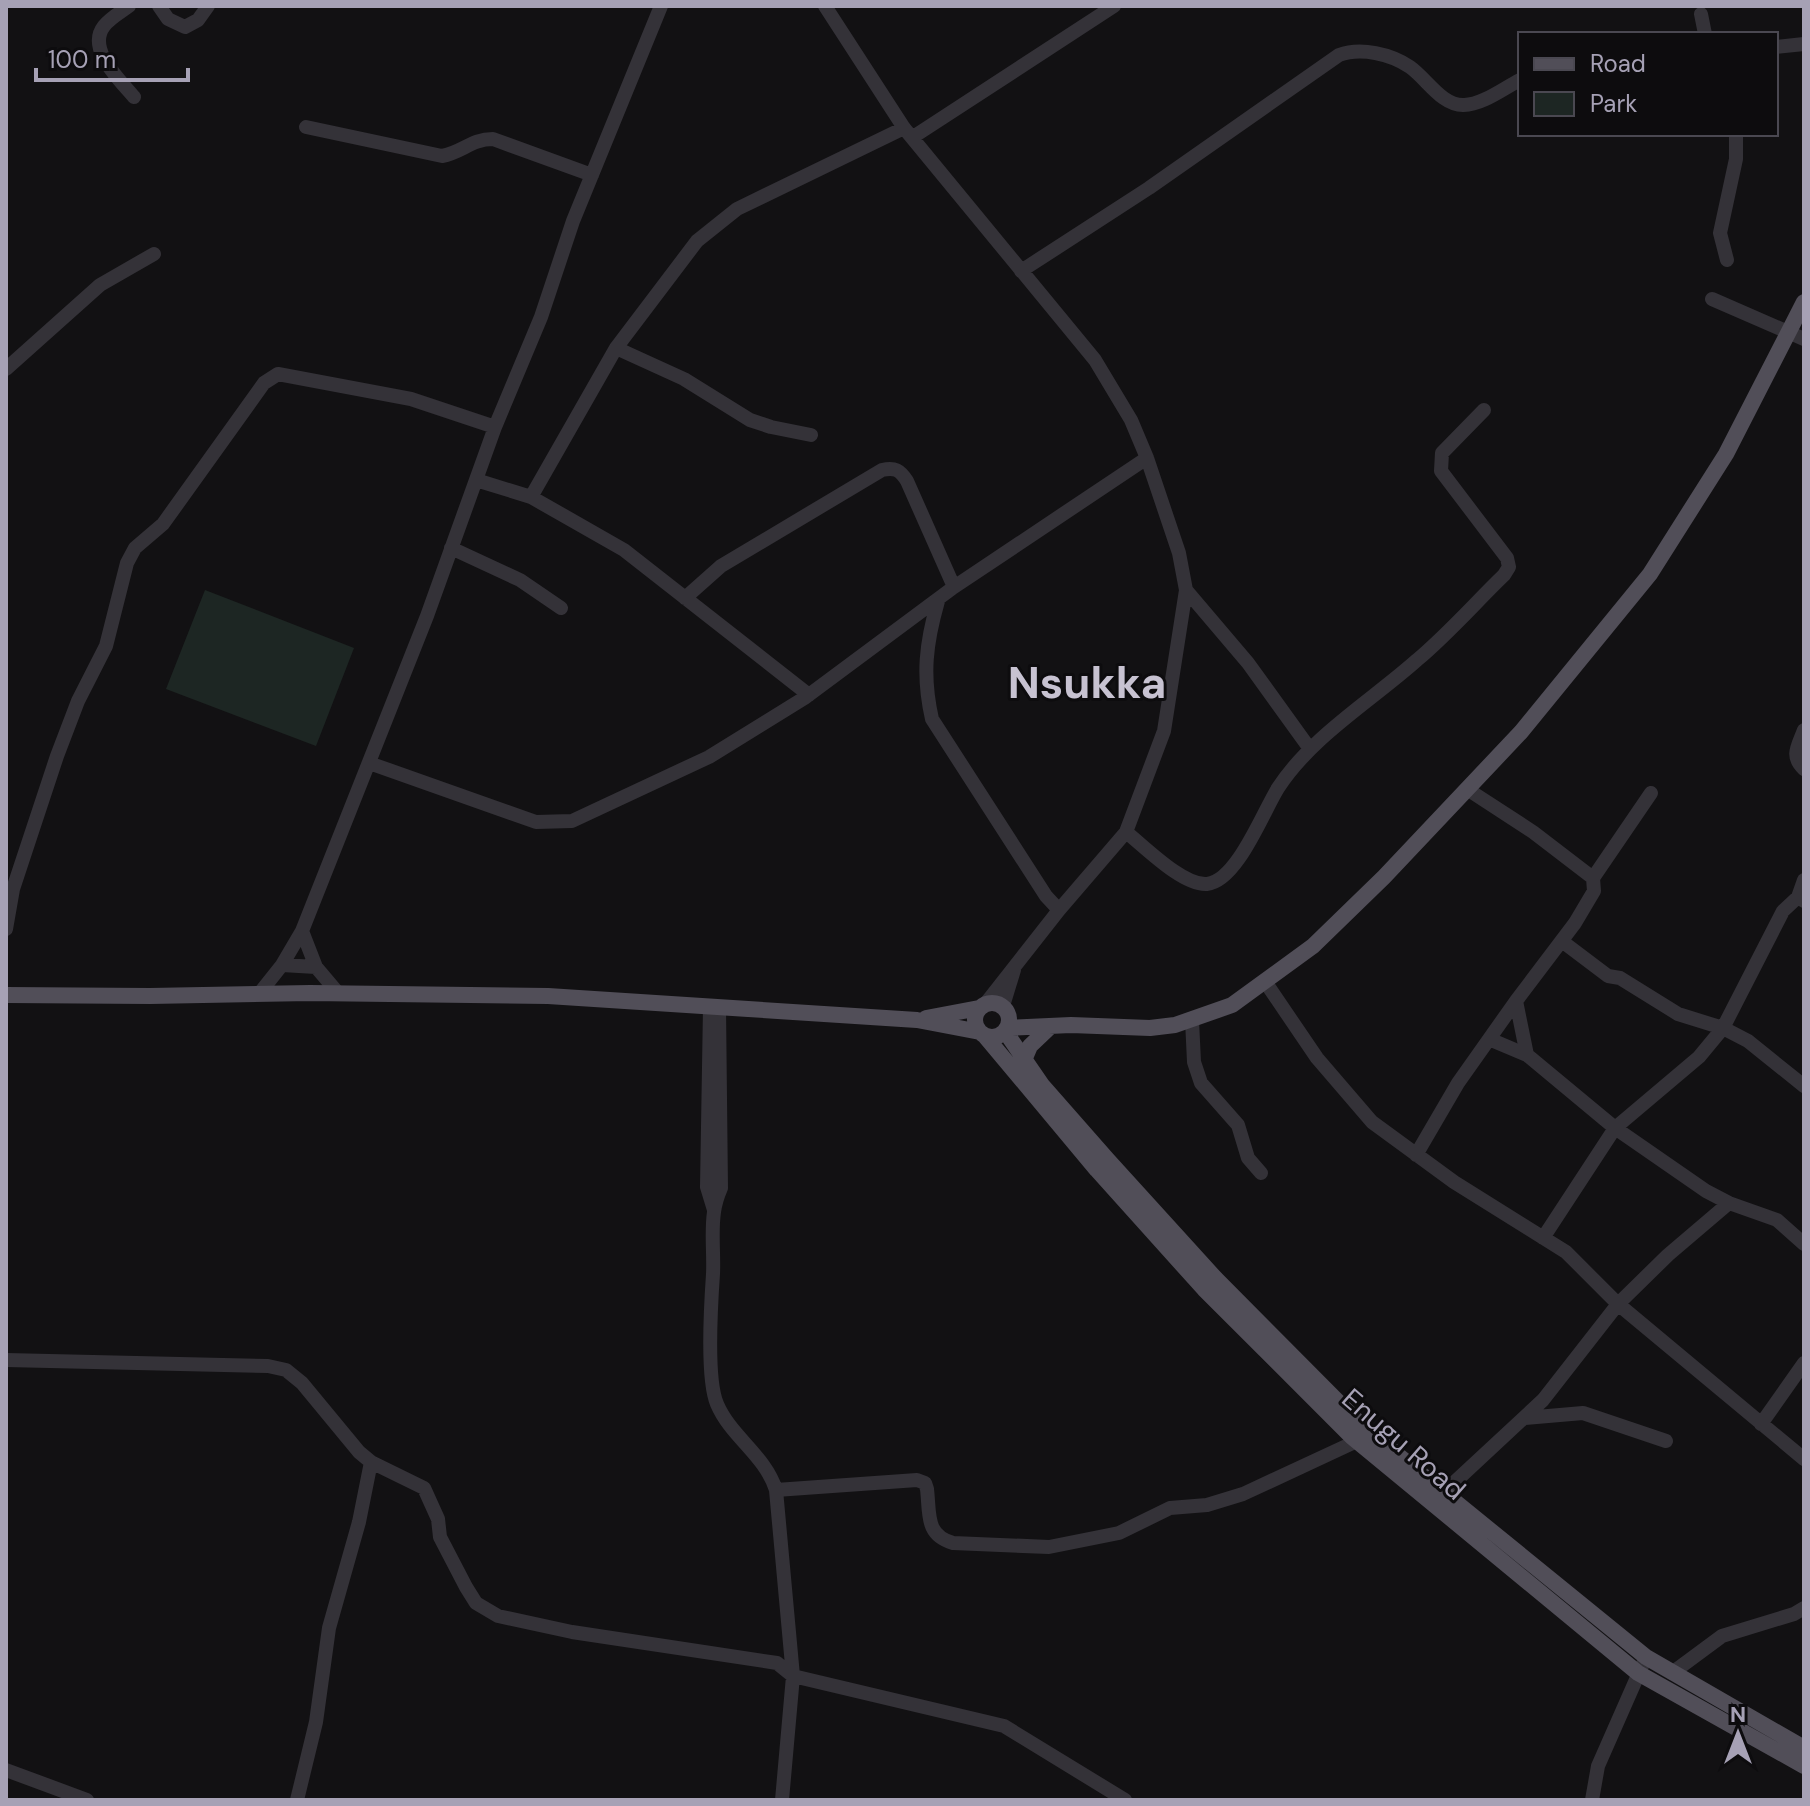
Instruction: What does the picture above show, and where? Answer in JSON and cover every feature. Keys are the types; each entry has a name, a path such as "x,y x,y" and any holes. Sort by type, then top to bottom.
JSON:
{"main road":[{"path":"982,1034 974,1020 998,1015 1051,1026 1150,1028 1175,1025 1232,1005 1266,983 1323,936 1384,877 1521,732 1650,574 1726,454 1804,302"},
{"path":"6,995 338,993 548,996 917,1020 998,1015 1071,1025"},
{"path":"917,1020 996,1037 998,1015"},
{"path":"998,1015 1042,1085 1097,1149 1216,1279 1362,1426 1646,1657 1804,1748"},
{"path":"1024,1060 1030,1046 1051,1026"},
{"name":"Enugu Road","path":"982,1034 1097,1170 1204,1289 1357,1441 1638,1673 1804,1766"}],"street":[{"path":"129,6 106,23 99,34 106,63 134,97"},
{"path":"159,6 168,19 185,27 198,20 208,6"},
{"path":"259,994 282,965 302,931 369,763 495,427 541,317 573,221 661,6"},
{"path":"825,6 909,133 1095,360 1131,420 1147,458 1179,553 1186,590 1164,731 1126,832 1059,910 1014,970 998,1015"},
{"path":"531,497 616,348 697,241 737,209 909,133 1114,6"},
{"path":"1701,14 1705,32"},
{"path":"1778,47 1804,44"},
{"path":"1021,271 1149,188 1339,55 1350,51 1385,55 1409,66 1452,104 1462,106 1518,81"},
{"path":"306,127 442,156 456,153 478,139 493,139 592,175"},
{"path":"1727,260 1720,233 1736,159 1736,136"},
{"path":"6,369 100,285 154,254"},
{"path":"1712,299 1804,339"},
{"path":"616,348 684,379 750,420 811,435"},
{"path":"6,929 13,889 57,756 78,701 106,646 127,563 135,548 163,524 264,383 278,374 328,381 411,399 495,427"},
{"path":"1126,832 1192,881 1207,884 1220,880 1236,864 1279,787 1310,749 1419,659 1504,575 1509,567 1507,558 1441,471 1442,453 1484,410"},
{"path":"369,763 536,822 572,821 709,757 809,695 954,587 1147,458"},
{"path":"685,598 721,566 882,470 892,468 901,471 907,481 954,587"},
{"path":"476,480 531,497 624,550 809,695"},
{"path":"451,548 520,580 561,608"},
{"path":"1186,590 1248,663 1310,749"},
{"path":"938,601 927,643 926,693 932,719 1046,896 1059,910"},
{"path":"909,622 927,643"},
{"path":"1804,730 1795,753 1796,760 1804,769"},
{"path":"1467,789 1533,832 1593,878"},
{"path":"1416,1155 1458,1083 1516,1001 1563,942 1594,891 1593,878 1651,793"},
{"path":"1543,1238 1615,1128 1699,1057 1723,1028 1783,911 1801,899 1804,880"},
{"path":"302,931 316,967 338,993"},
{"path":"1563,942 1608,976 1620,978 1678,1014 1723,1028 1748,1041 1804,1086"},
{"path":"282,965 316,967"},
{"path":"282,965 286,993"},
{"path":"310,993 316,967"},
{"path":"1266,983 1317,1058 1372,1122 1416,1155 1566,1252 1618,1304 1804,1459"},
{"path":"6,984 6,995"},
{"path":"1516,1001 1527,1055"},
{"path":"714,1007 707,1187 714,1211 713,1277 709,1300 715,1402 765,1465 776,1490 793,1655 782,1800"},
{"path":"1192,1020 1194,1062 1201,1083 1238,1125 1248,1158 1261,1173"},
{"path":"1489,1039 1527,1055 1615,1128 1706,1191 1729,1203 1777,1220 1804,1244"},
{"path":"1444,1492 1543,1400 1618,1304 1668,1255 1729,1203"},
{"path":"6,1360 268,1366 286,1370 302,1383 359,1452 371,1462 424,1488 438,1519 440,1537 466,1587 476,1603 498,1616 572,1632 777,1663 793,1676 1004,1726 1125,1800"},
{"path":"1761,1424 1804,1363"},
{"path":"1525,1418 1583,1413 1666,1441"},
{"path":"776,1490 917,1480 925,1483 932,1529 941,1540 1049,1547 1119,1533 1170,1508 1207,1505 1243,1494 1357,1441"},
{"path":"297,1800 316,1722 329,1628 359,1522 371,1462"},
{"path":"1672,1673 1722,1636 1794,1614 1804,1608"},
{"path":"777,1663 793,1655"},
{"path":"1592,1800 1598,1766 1646,1657"},
{"path":"6,1770 87,1800"}],"green space":[{"path":"205,590 354,648 316,746 166,689"}],"district":[{"name":"Nsukka","path":"1087,683"}]}
